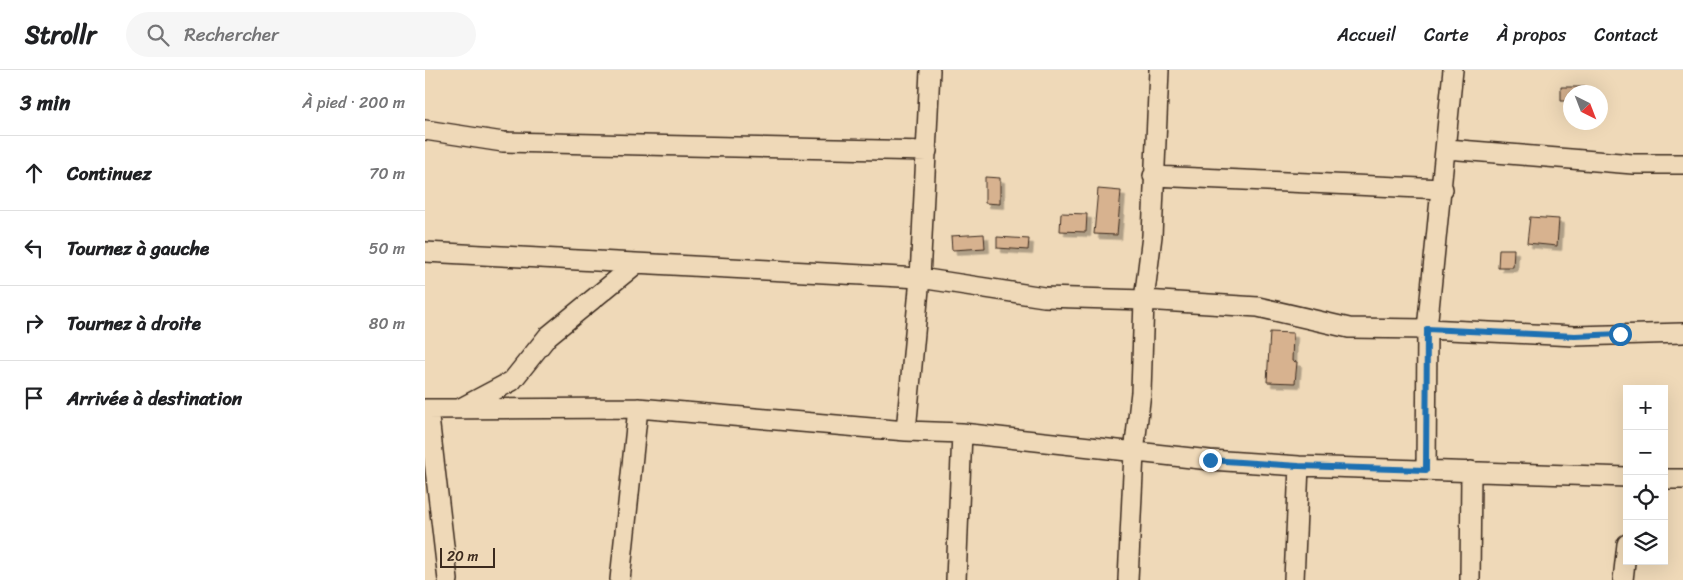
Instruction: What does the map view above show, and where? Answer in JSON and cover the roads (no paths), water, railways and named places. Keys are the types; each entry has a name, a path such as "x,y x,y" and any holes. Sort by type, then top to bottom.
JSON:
{"street":[{"path":"906,431 920,278 930,70"},
{"path":"1128,580 1134,453 1141,392 1144,300 1152,236 1153,176 1159,70"},
{"path":"1426,470 1427,329 1443,189 1453,70"},
{"path":"425,130 503,142 927,152"},
{"path":"1447,148 1633,164 1683,164"},
{"path":"1153,176 1443,189"},
{"path":"425,252 920,278 1044,297 1144,300 1258,307 1349,328 1427,329 1575,336 1683,333"},
{"path":"458,409 511,381 548,336 636,264"},
{"path":"620,580 639,408"},
{"path":"448,580 426,409 639,408 906,431 961,433 1134,453 1299,466 1623,477"},
{"path":"956,580 961,433"},
{"path":"1293,580 1299,466"},
{"path":"1470,580 1471,471"},
{"path":"1668,479 1683,479"},
{"path":"1623,580 1625,565"}]}
